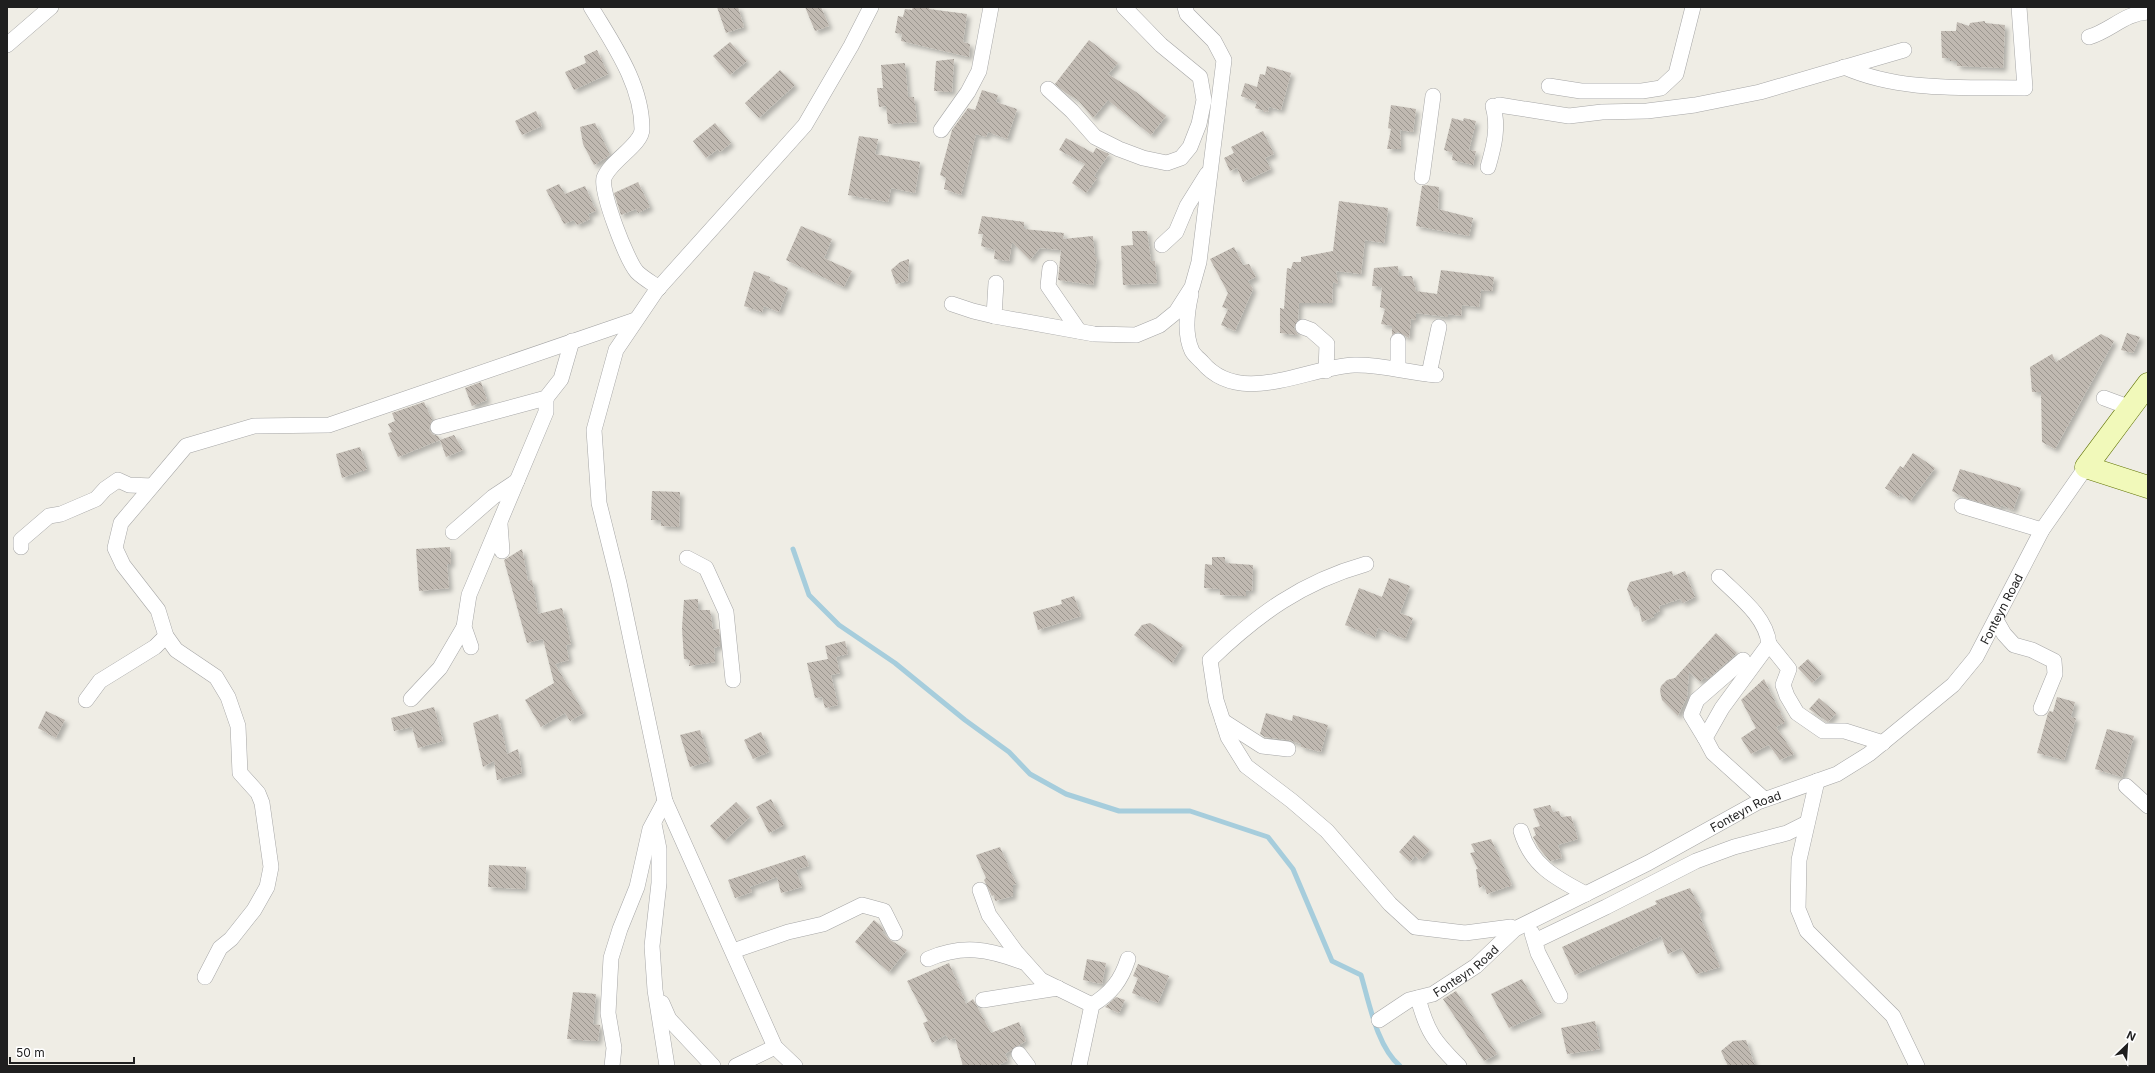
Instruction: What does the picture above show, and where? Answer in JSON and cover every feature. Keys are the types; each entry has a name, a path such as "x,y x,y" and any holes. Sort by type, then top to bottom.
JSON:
{"street":[{"path":"7,45 50,7"},
{"path":"591,7 625,62 640,108 642,131 636,144 615,161 611,167 604,179 604,194 624,251 636,271 659,288"},
{"path":"794,1066 775,1047 665,801 619,583 599,503 594,430 616,350 635,320 659,288 805,125 851,46 871,7"},
{"path":"941,130 968,92 979,71 992,7"},
{"path":"1048,89 1072,111 1095,137 1119,150 1143,158 1167,163 1181,158 1190,147 1199,124 1204,100 1200,77 1162,45 1124,7"},
{"path":"1185,7 1187,14 1214,41 1224,60 1199,262 1192,287 1188,310 1188,331 1192,350 1205,366 1228,381 1250,384 1353,365 1385,366 1432,375 1438,327"},
{"path":"1548,86 1581,91 1642,91 1661,88 1676,74 1693,7"},
{"path":"1844,67 1862,75 1896,83 1936,86 2025,88 2019,7"},
{"path":"2088,37 2098,34 2123,19 2140,12 2148,12"},
{"path":"1488,167 1495,140 1496,105 1570,116 1602,112 1647,111 1695,105 1760,92 1904,50"},
{"path":"1422,177 1433,96"},
{"path":"1162,245 1176,232 1187,206 1211,166"},
{"path":"1050,268 1048,286 1079,331"},
{"path":"994,316 993,304 996,283"},
{"path":"952,304 994,316 1094,334 1136,335 1160,325 1176,312 1192,287"},
{"path":"205,977 220,948 231,939 254,910 267,887 271,866 266,823 258,793 240,773 238,726 228,697 216,678 176,650 166,636 158,610 123,565 115,548 121,523 186,446 254,426 329,425 635,320"},
{"path":"1303,327 1311,330 1327,344 1326,371"},
{"path":"438,427 546,398 561,379 572,341"},
{"path":"1398,341 1398,369"},
{"path":"2148,384 2086,467 2148,487"},
{"path":"411,699 440,668 464,627 469,595 475,576 546,412 546,398"},
{"path":"2104,398 2131,408"},
{"name":"Fonteyn Road","path":"1379,1020 1409,1000 1434,994 1476,966 1515,929 1648,862 1764,799 1837,774 1869,754 1953,685 1976,656 2042,530 2086,467"},
{"path":"21,547 21,540 50,516 61,514 96,499 105,489 118,480 129,485 152,486"},
{"path":"454,532 493,497 517,481"},
{"path":"1962,506 2042,530"},
{"path":"500,521 502,551"},
{"path":"687,558 706,568 726,612 733,680"},
{"path":"1366,564 1336,572 1301,589 1241,631 1210,660 1216,700 1228,737 1246,766 1292,801 1327,831 1390,904 1415,927 1465,933 1511,927"},
{"path":"1719,577 1753,610 1768,632 1769,644 1789,669 1783,685 1787,696 1798,713 1823,731 1845,731 1883,743"},
{"path":"1996,620 2004,634 2014,645 2032,650 2054,661 2055,674 2041,708"},
{"path":"464,627 471,647"},
{"path":"86,700 100,681 155,647 166,636"},
{"path":"1705,738 1722,708 1769,644"},
{"path":"1743,660 1697,700 1691,715 1713,753 1764,799"},
{"path":"1223,721 1262,746 1288,749"},
{"path":"1817,781 1799,860 1798,909 1807,931 1893,1016 1917,1066"},
{"path":"2126,786 2148,806"},
{"path":"612,1066 614,1048 608,1013 611,958 620,929 637,887 650,829 665,801"},
{"path":"653,823 659,849 659,883 652,946 655,990 667,1066"},
{"path":"1534,941 1606,907 1696,861 1734,847 1787,833 1807,823"},
{"path":"1521,831 1526,847 1540,866 1565,883 1586,894"},
{"path":"980,890 988,915 1041,980 1092,1005"},
{"path":"733,951 788,932 823,924 862,905 884,911 895,933"},
{"path":"1528,922 1534,941 1560,996"},
{"path":"928,959 945,952 975,949 1004,955 1026,963"},
{"path":"1079,1066 1092,1005 1102,998 1123,976 1128,960"},
{"path":"983,1000 1058,988"},
{"path":"655,990 669,1019 713,1066"},
{"path":"1418,998 1424,1020 1436,1043 1459,1066"},
{"path":"736,1066 775,1047"}],"building":[{"path":"717,7 738,7 744,27 726,33"},
{"path":"805,7 821,7 829,26 815,31"},
{"path":"913,7 930,7 929,9 967,14 963,42 970,44 969,57 901,41 902,34 895,33 898,16 903,17 905,9 912,10"},
{"path":"1985,21 1985,23 2005,25 2003,68 1957,66 1957,61 1950,61 1950,58 1942,58 1941,31 1956,31 1957,22 1969,26 1970,23"},
{"path":"1089,40 1118,63 1108,74 1136,92 1166,116 1151,135 1108,100 1093,118 1078,100 1055,84"},
{"path":"730,42 747,61 730,75 713,56"},
{"path":"597,50 608,74 574,90 565,72 586,63 584,56"},
{"path":"954,59 952,92 934,91 936,61"},
{"path":"905,63 908,97 914,97 917,122 888,124 886,106 879,107 877,88 883,88 881,65"},
{"path":"1267,66 1291,73 1281,110 1269,107 1268,112 1255,108 1257,102 1241,96 1245,83 1257,87 1260,74 1265,75"},
{"path":"780,70 795,85 759,118 745,103"},
{"path":"982,90 998,95 996,102 1017,109 1007,139 988,132 986,137 976,134 961,195 944,189 946,178 940,175 952,130 968,108 975,110"},
{"path":"1391,105 1416,109 1413,132 1400,130 1401,149 1387,149 1391,129 1388,128"},
{"path":"536,111 542,126 522,135 515,121"},
{"path":"1452,118 1463,121 1464,118 1476,121 1469,150 1476,151 1473,165 1452,160 1453,153 1444,150"},
{"path":"595,123 610,155 594,165 583,144 580,127"},
{"path":"715,123 731,143 720,152 718,149 706,158 693,141"},
{"path":"1263,131 1274,154 1265,158 1271,169 1243,182 1237,168 1230,171 1224,158 1234,153 1231,147"},
{"path":"859,136 878,139 875,154 920,162 915,193 891,188 888,202 848,195"},
{"path":"1066,138 1093,153 1096,148 1109,154 1094,176 1097,178 1086,193 1072,183 1085,164 1059,150"},
{"path":"638,182 650,207 638,213 636,209 621,215 614,193"},
{"path":"559,184 565,194 585,186 596,211 588,214 590,219 577,225 574,220 564,224 546,190"},
{"path":"1422,186 1439,187 1438,209 1473,218 1469,236 1416,226"},
{"path":"1339,201 1388,208 1384,243 1365,240 1361,274 1336,271 1338,284 1333,282 1332,303 1299,303 1298,320 1294,328 1298,335 1280,333 1280,308 1284,309 1287,268 1291,269 1293,262 1301,262 1301,257 1333,251"},
{"path":"982,216 1024,222 1024,229 1064,233 1063,239 1093,236 1095,257 1097,257 1093,285 1058,280 1061,250 1040,248 1030,260 1012,242 1009,261 994,259 995,250 981,246 983,234 978,234"},
{"path":"801,226 832,239 824,258 852,271 844,287 786,260"},
{"path":"1132,231 1147,231 1151,261 1155,261 1157,283 1123,285 1121,246 1133,245"},
{"path":"1234,247 1243,265 1249,264 1256,277 1248,281 1253,289 1235,331 1221,325 1228,309 1222,307 1228,293 1210,259"},
{"path":"909,259 908,281 896,284 891,270 900,262"},
{"path":"1398,266 1399,276 1412,276 1416,291 1437,294 1441,270 1494,277 1492,291 1481,290 1479,307 1462,305 1461,316 1448,314 1448,317 1416,313 1416,320 1411,319 1409,338 1398,332 1392,335 1392,326 1381,324 1385,309 1380,307 1382,287 1372,286 1374,268"},
{"path":"754,271 770,277 769,280 788,288 779,312 764,306 762,312 744,306"},
{"path":"2127,333 2140,337 2133,353 2121,350"},
{"path":"2101,334 2114,341 2055,449 2042,442 2041,392 2032,392 2030,367 2052,354 2056,362"},
{"path":"481,382 487,400 472,406 465,388"},
{"path":"424,402 432,420 429,430 432,434 438,436 440,440 398,457 388,433 392,432 388,424 395,421 392,413"},
{"path":"454,435 463,450 446,457 440,440"},
{"path":"360,447 367,469 342,478 336,454"},
{"path":"1913,453 1935,468 1910,501 1900,493 1899,497 1885,488 1900,466 1903,468"},
{"path":"1960,469 2021,488 2013,510 2001,505 2000,508 1965,498 1952,491"},
{"path":"652,491 680,492 679,527 661,526 661,520 651,520"},
{"path":"450,547 451,564 447,564 449,588 419,591 416,549"},
{"path":"522,549 528,581 532,580 538,614 562,608 571,644 566,645 569,660 555,664 584,713 570,721 565,713 541,727 525,700 554,683 543,639 527,643 504,560"},
{"path":"1212,557 1225,557 1225,563 1253,565 1252,591 1246,590 1246,596 1220,595 1220,589 1204,588 1205,564 1212,565"},
{"path":"1672,571 1673,576 1685,571 1695,597 1683,603 1680,599 1659,606 1660,611 1654,614 1654,617 1642,622 1638,606 1634,607 1627,589 1630,582"},
{"path":"1389,578 1410,586 1400,613 1413,618 1405,639 1378,628 1375,637 1345,625 1359,588 1382,597"},
{"path":"1074,596 1081,616 1038,630 1033,612 1062,604 1061,600"},
{"path":"698,599 698,610 710,610 713,630 719,629 720,646 714,648 715,662 689,666 690,660 684,659 682,628 684,600"},
{"path":"1150,623 1183,645 1172,663 1134,635 1142,625"},
{"path":"1716,633 1737,653 1708,679 1705,677 1700,682 1689,672 1687,696 1678,716 1662,700 1660,691 1661,686 1667,680 1675,678"},
{"path":"845,641 848,654 836,657 840,673 831,675 838,705 825,708 822,697 815,698 807,663 828,659 825,646"},
{"path":"1808,659 1822,674 1812,683 1798,668"},
{"path":"1764,679 1785,722 1776,727 1794,754 1780,760 1769,745 1751,754 1741,738 1756,728 1741,700"},
{"path":"2057,697 2075,702 2071,717 2076,718 2064,760 2037,753 2048,713 2050,711 2053,712"},
{"path":"1819,698 1836,713 1828,722 1809,709"},
{"path":"434,707 443,741 418,748 412,727 394,731 391,718"},
{"path":"46,711 65,720 56,738 38,728"},
{"path":"1266,713 1292,721 1293,715 1328,725 1321,752 1301,747 1301,744 1289,740 1265,737 1260,734"},
{"path":"498,714 507,754 518,749 522,773 497,780 494,761 483,767 473,723"},
{"path":"2107,729 2134,736 2122,777 2095,769"},
{"path":"700,730 710,761 690,767 680,735"},
{"path":"761,732 769,752 753,759 744,740"},
{"path":"771,799 784,825 769,833 756,807"},
{"path":"736,802 750,817 724,841 710,826"},
{"path":"1550,805 1553,812 1559,811 1561,817 1571,816 1578,839 1558,845 1562,858 1550,861 1539,848 1533,837 1536,835 1533,828 1540,826 1533,809"},
{"path":"1414,835 1430,850 1420,860 1415,856 1410,862 1399,852"},
{"path":"1491,839 1512,885 1487,894 1484,885 1479,888 1476,869 1478,869 1470,853 1475,852 1471,844"},
{"path":"1000,847 1016,884 1013,885 1013,896 995,901 994,895 992,896 984,880 986,878 976,855"},
{"path":"805,855 809,866 796,870 802,887 781,893 777,877 750,887 752,892 735,898 728,880"},
{"path":"489,865 526,867 525,889 488,887"},
{"path":"1690,888 1702,912 1699,914 1720,967 1696,974 1681,948 1668,954 1661,936 1575,975 1562,947 1657,904 1655,901"},
{"path":"874,920 881,926 884,931 882,932 890,940 907,950 889,972 855,942"},
{"path":"1087,959 1106,963 1102,984 1083,980"},
{"path":"949,963 966,1004 973,999 991,1033 1019,1022 1026,1041 1005,1054 1008,1060 997,1066 963,1066 955,1038 949,1040 946,1035 932,1043 923,1023 928,1021 907,981"},
{"path":"1138,964 1169,976 1158,1003 1132,993 1138,978 1133,976"},
{"path":"1522,979 1542,1013 1509,1028 1491,994"},
{"path":"1456,991 1497,1054 1484,1061 1443,999"},
{"path":"573,992 596,994 593,1024 600,1025 598,1041 567,1039"},
{"path":"1116,997 1125,1000 1119,1013 1105,1007"},
{"path":"1595,1021 1600,1049 1567,1054 1561,1028"},
{"path":"1746,1040 1755,1066 1728,1066 1721,1051 1733,1041"}],"waterway":[{"path":"793,549 809,595 839,625 895,663 965,720 1009,752 1030,774 1066,794 1119,811 1190,811 1268,837 1293,869 1332,961 1361,975 1375,1024 1385,1048 1400,1066"}]}
